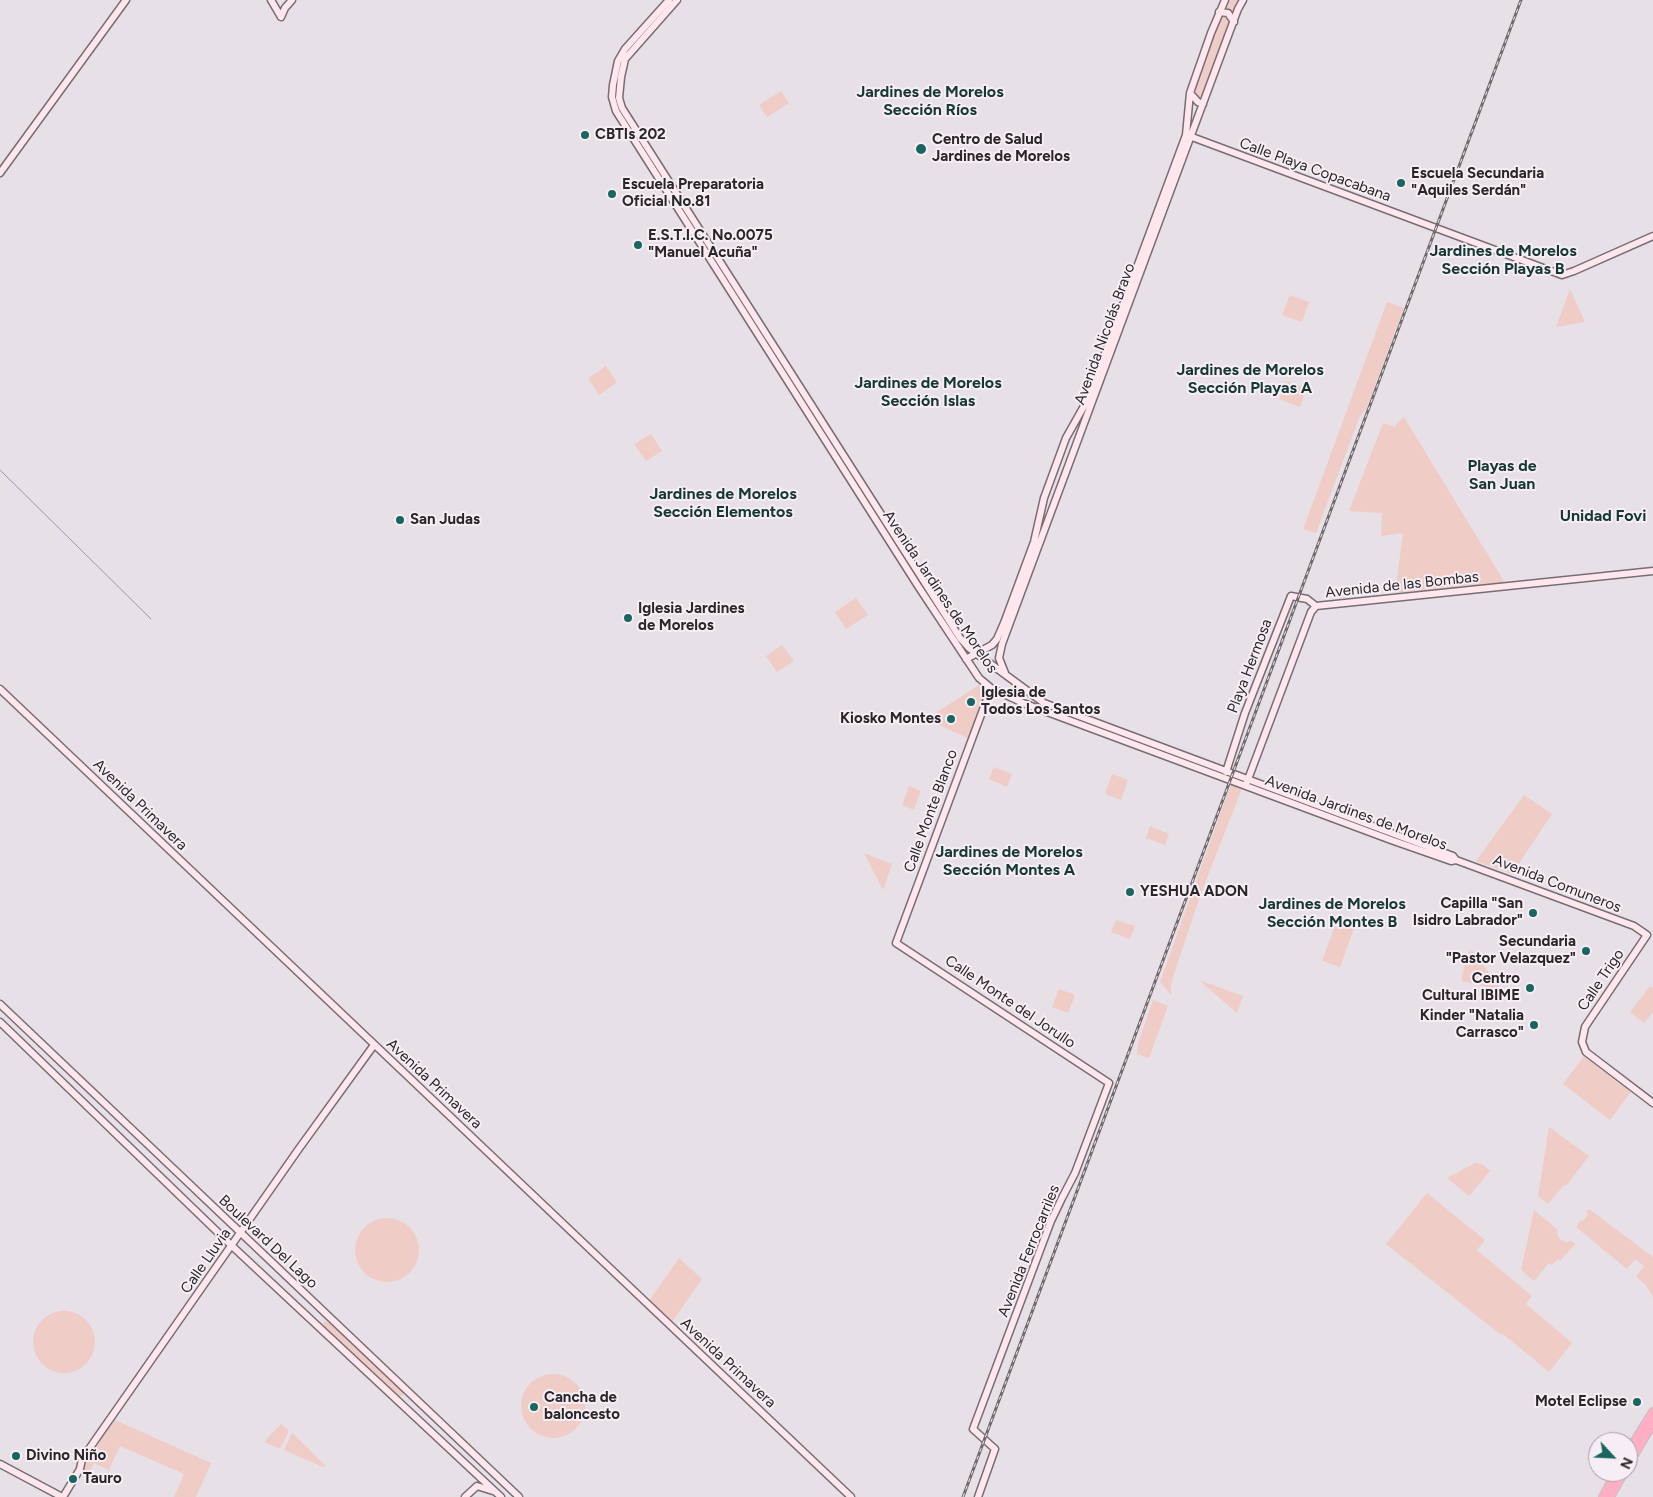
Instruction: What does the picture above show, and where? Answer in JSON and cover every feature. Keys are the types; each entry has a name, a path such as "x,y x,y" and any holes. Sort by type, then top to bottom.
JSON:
{"highway":[{"path":"1638,1436 1653,1412"},
{"path":"1638,1449 1653,1423"},
{"path":"1604,1497 1612,1482"},
{"path":"1610,1497 1618,1482"}],"street":[{"path":"0,173 126,0"},
{"path":"271,0 281,17 285,8 292,0"},
{"name":"Avenida Jardines de Morelos","path":"669,0 625,49 618,61 612,97 616,111 624,125 685,213"},
{"name":"Avenida Jardines de Morelos","path":"677,0 625,59 619,98 622,108 685,213 979,678 991,688 1023,703 1355,822 1451,861 1456,860"},
{"name":"Avenida Nicolás Bravo","path":"1006,676 1002,670 999,658 1006,624 1077,444 1186,135 1190,93 1219,12 1226,0"},
{"name":"Avenida Nicolás Bravo","path":"1042,529 1044,498 1066,438 1088,399 1192,137 1243,0"},
{"path":"1219,12 1228,13 1234,22"},
{"path":"1190,93 1198,102 1203,104"},
{"name":"Calle Playa Copacabana","path":"1192,137 1562,275 1653,236"},
{"path":"1066,438 1074,440 1077,444"},
{"path":"1051,480 1061,486"},
{"name":"Avenida Jardines de Morelos","path":"864,494 960,638 977,654 1006,676 1044,703 1160,751 1226,772 1247,783"},
{"name":"Avenida de las Bombas","path":"1247,783 1311,612 1316,606 1653,571"},
{"name":"Playa Hermosa","path":"1226,772 1245,713 1291,596 1307,599 1316,606"},
{"name":"Avenida Nicolás Bravo","path":"966,660 992,645 1006,624"},
{"name":"Calle Monte Blanco","path":"896,943 991,688"},
{"name":"Avenida Primavera","path":"0,689 851,1497"},
{"path":"1023,703 1028,692"},
{"name":"Avenida Comuneros","path":"1456,860 1634,926 1647,935"},
{"name":"Calle Trigo","path":"1647,935 1585,1027 1582,1042 1586,1052 1653,1103"},
{"name":"Calle Monte del Jorullo","path":"896,943 1109,1083"},
{"name":"Boulevard Del Lago","path":"0,1004 519,1497"},
{"name":"Boulevard Del Lago","path":"0,1022 232,1246 499,1495"},
{"name":"Calle Lluvia","path":"59,1496 80,1469 82,1459 303,1143 374,1045"},
{"name":"Avenida Ferrocarriles","path":"978,1497 995,1449 974,1429 1051,1221 1076,1173 1109,1083"},
{"path":"148,1165 157,1154"},
{"path":"316,1324 325,1313"},
{"path":"0,1464 59,1496"},
{"path":"484,1480 492,1472"},
{"path":"464,1497 477,1486 499,1495"}],"shaded area":[{"path":"1231,0 1241,0 1230,19 1227,36 1201,100 1194,96 1225,5"},
{"path":"781,91 789,103 767,117 759,105"},
{"path":"1570,289 1585,322 1556,327"},
{"path":"1290,295 1309,302 1302,322 1282,315"},
{"path":"1387,302 1404,308 1366,409 1360,416 1316,533 1303,529"},
{"path":"606,366 617,382 599,395 588,378"},
{"path":"1286,381 1307,388 1300,407 1279,399"},
{"path":"1404,417 1505,583 1395,593 1403,533 1381,536 1382,513 1349,511 1383,423 1395,427"},
{"path":"651,434 662,451 646,461 634,444"},
{"path":"856,598 868,615 846,629 835,612"},
{"path":"782,645 794,661 777,672 766,656"},
{"path":"979,685 986,690 968,738 939,725 941,720 931,716"},
{"path":"994,767 1012,774 1007,787 989,779"},
{"path":"1112,774 1128,780 1121,800 1105,794"},
{"path":"1231,784 1240,788 1241,791 1200,896 1175,971 1171,985 1171,995 1160,982"},
{"path":"909,786 921,791 914,810 902,805"},
{"path":"1524,795 1552,814 1512,874 1476,861"},
{"path":"1150,826 1169,834 1165,845 1146,838"},
{"path":"864,853 892,864 883,890"},
{"path":"1338,917 1356,923 1340,967 1322,961"},
{"path":"1116,920 1135,926 1130,939 1111,932"},
{"path":"1474,952 1499,987 1499,990 1462,981 1468,953"},
{"path":"1199,980 1243,996 1237,1013"},
{"path":"1650,986 1653,988 1653,1012 1644,1023 1630,1012"},
{"path":"1059,989 1075,995 1068,1013 1052,1007"},
{"path":"1153,1000 1168,1006 1149,1058 1137,1054 1138,1044"},
{"path":"1584,1056 1631,1092 1610,1120 1563,1084"},
{"path":"1549,1127 1589,1156 1566,1186 1564,1185 1548,1204 1538,1196"},
{"path":"1475,1163 1482,1164 1490,1171 1469,1196 1447,1178"},
{"path":"1427,1193 1485,1240 1477,1250 1532,1296 1526,1304 1572,1343 1549,1372 1502,1333 1501,1335 1386,1244"},
{"path":"1589,1209 1653,1257 1653,1297 1645,1284 1636,1277 1644,1266 1635,1259 1627,1269 1576,1227 1581,1220 1583,1221"},
{"path":"1534,1210 1557,1229 1561,1240 1566,1242 1572,1241 1575,1244 1560,1261 1558,1259 1552,1265 1549,1263 1534,1281 1521,1270"},
{"path":"387,1218 405,1224 413,1232 419,1250 413,1268 405,1276 387,1282 369,1276 361,1268 355,1250 361,1232 369,1224"},
{"path":"679,1258 702,1279 672,1322 649,1301"},
{"path":"58,1311 70,1311 86,1320 93,1330 95,1342 93,1354 86,1364 70,1373 58,1373 47,1368 38,1359 33,1348 33,1336 38,1325 47,1316"},
{"path":"324,1321 330,1323 403,1390 403,1396 396,1396 323,1326"},
{"path":"547,1374 559,1374 576,1383 583,1394 585,1406 583,1418 576,1429 559,1438 547,1438 535,1433 526,1424 521,1412 521,1400 526,1388 535,1379"},
{"path":"115,1420 211,1463 196,1497 174,1497 184,1474 120,1446 109,1470 94,1463 89,1473 82,1470 86,1461"},
{"path":"281,1424 289,1431 280,1449 264,1442"},
{"path":"292,1433 326,1466 323,1467 284,1450"}],"waterway":[{"path":"0,470 151,619"}],"railway":[{"path":"963,1497 1521,0"}],"place":[{"name":"CBTIs 202","path":"585,135"},
{"name":"Centro de Salud Jardines de Morelos","path":"921,149"},
{"name":"Escuela Secundaria \"Aquiles Serdán\"","path":"1401,183"},
{"name":"Escuela Preparatoria Oficial No.81","path":"612,194"},
{"name":"E.S.T.I.C. No.0075 \"Manuel Acuña\"","path":"638,245"},
{"name":"San Judas","path":"400,520"},
{"name":"Iglesia Jardines de Morelos","path":"628,618"},
{"name":"Iglesia de Todos Los Santos","path":"971,702"},
{"name":"Kiosko Montes","path":"951,719"},
{"name":"YESHUA ADON","path":"1130,892"},
{"name":"Capilla \"San Isidro Labrador\"","path":"1533,913"},
{"name":"Secundaria \"Pastor Velazquez\"","path":"1586,951"},
{"name":"Centro Cultural IBIME","path":"1530,988"},
{"name":"Kinder \"Natalia Carrasco\"","path":"1534,1025"},
{"name":"Motel Eclipse","path":"1637,1402"},
{"name":"Cancha de baloncesto","path":"534,1407"},
{"name":"Divino Niño","path":"16,1456"},
{"name":"Tauro","path":"73,1479"}],"district":[{"name":"Jardines de Morelos Sección Ríos","path":"930,101"},
{"name":"Jardines de Morelos Sección Playas B","path":"1503,260"},
{"name":"Jardines de Morelos Sección Playas A","path":"1250,379"},
{"name":"Jardines de Morelos Sección Islas","path":"928,392"},
{"name":"Playas de San Juan","path":"1502,475"},
{"name":"Jardines de Morelos Sección Elementos","path":"723,503"},
{"name":"Unidad Fovi","path":"1603,516"},
{"name":"Jardines de Morelos Sección Montes A","path":"1009,861"},
{"name":"Jardines de Morelos Sección Montes B","path":"1332,913"}]}
